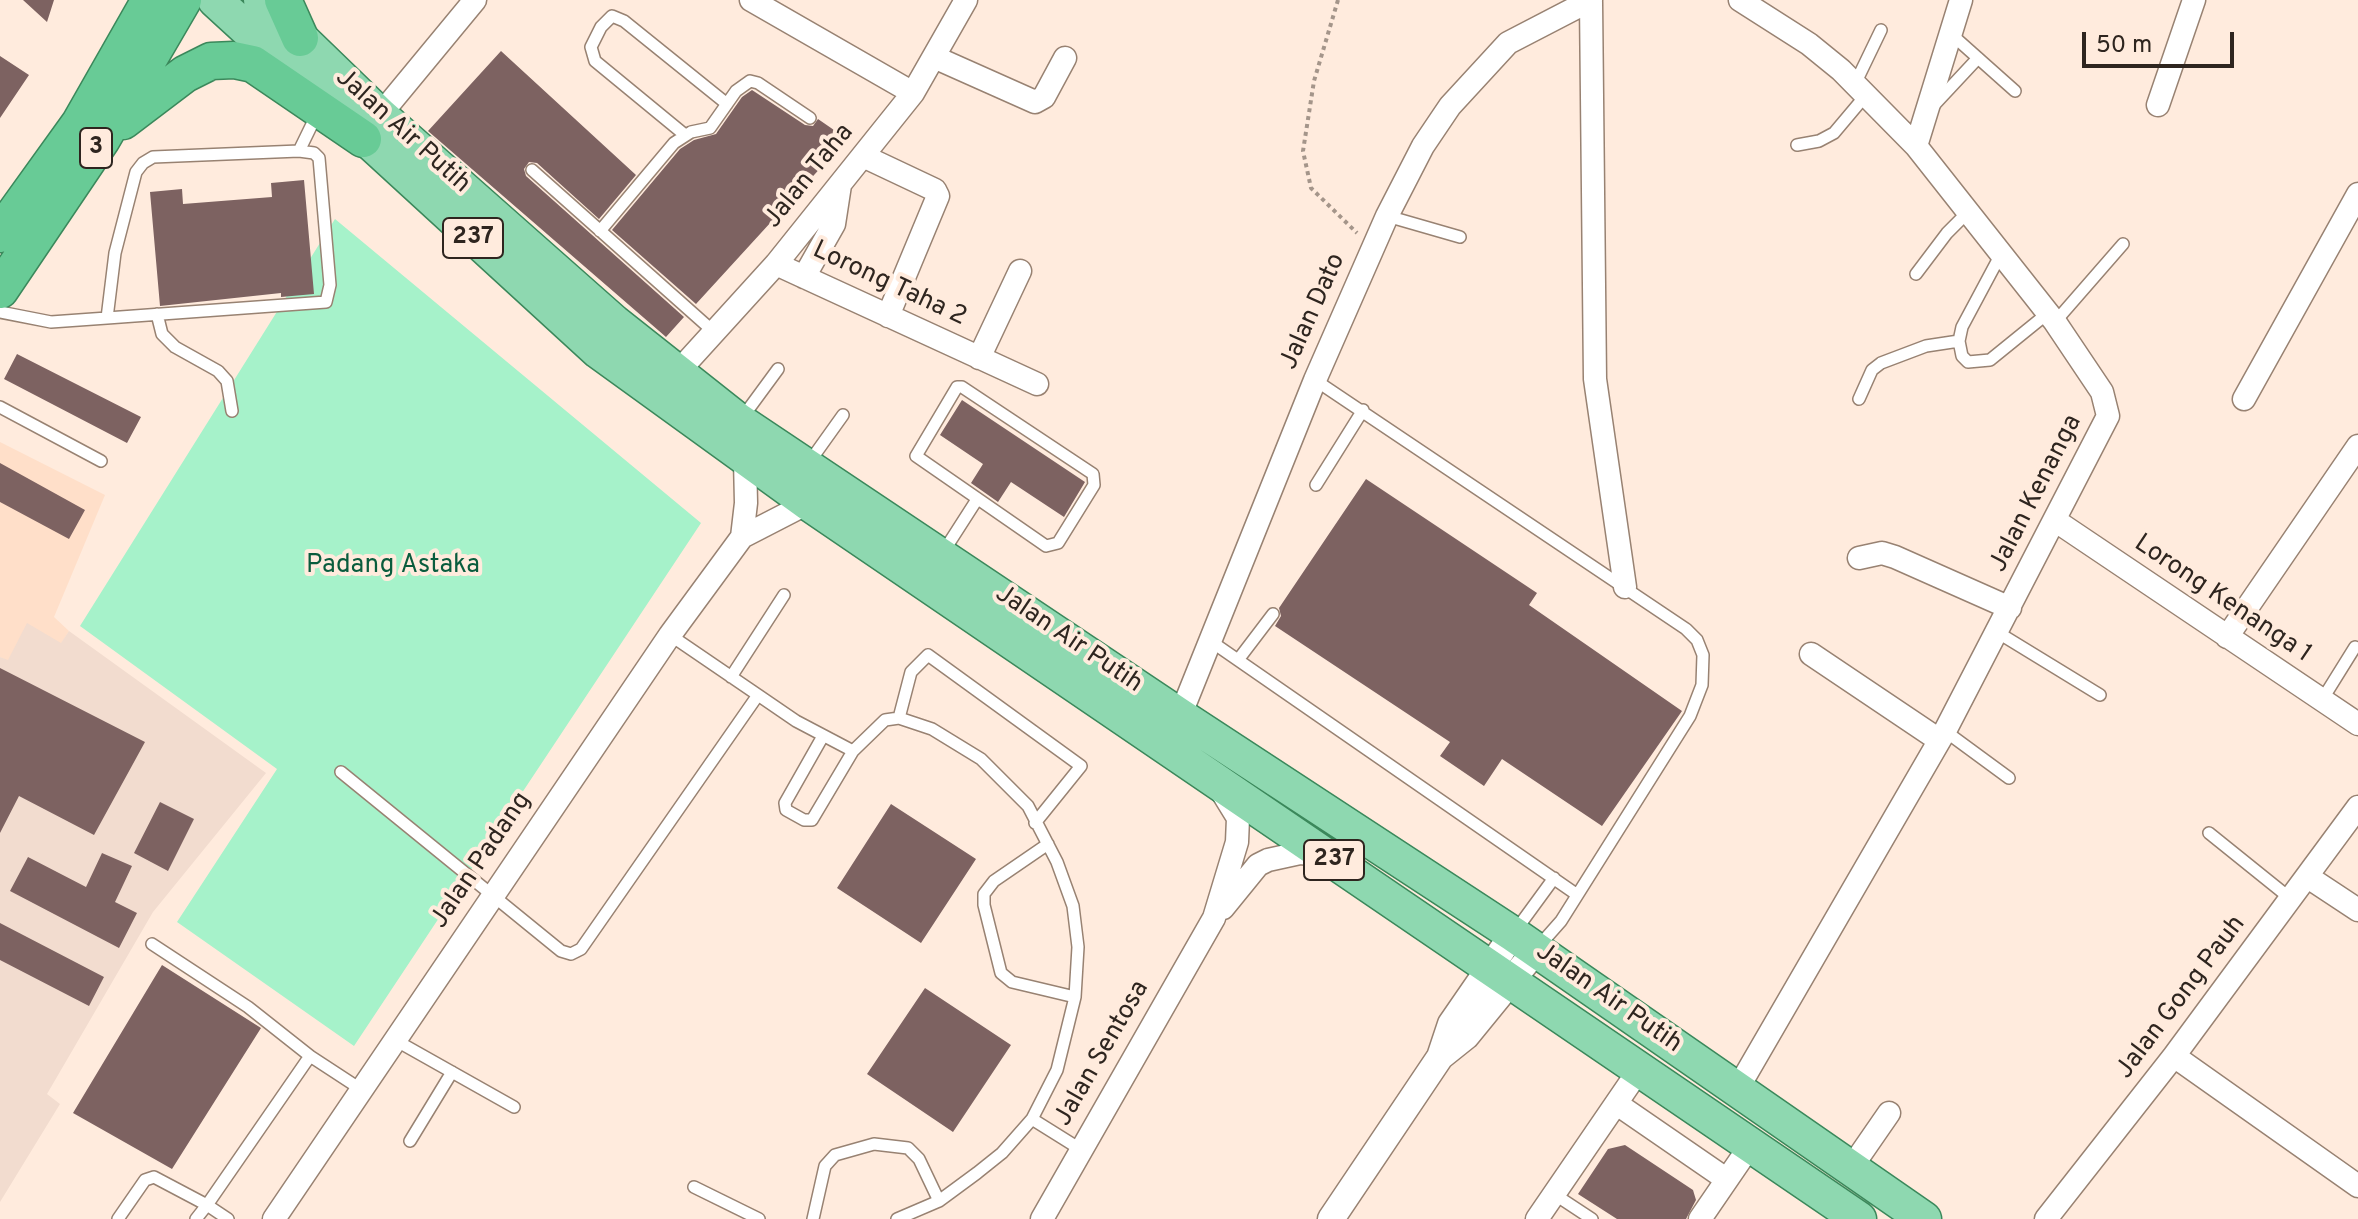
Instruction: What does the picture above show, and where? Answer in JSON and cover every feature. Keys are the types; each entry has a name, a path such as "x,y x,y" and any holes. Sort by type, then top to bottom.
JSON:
{"highway":[{"path":"91,131 122,0"},
{"name":"3","path":"4,220 91,131 150,0"},
{"name":"3","path":"0,290 91,131 183,0"},
{"path":"283,0 300,38"},
{"path":"91,131 211,61 234,60 253,64 319,109 372,127"}],"main road":[{"name":"Jalan Air Putih","path":"215,0 676,374 739,421 1180,716 1525,941 1924,1219"},
{"name":"Jalan Air Putih","path":"261,0 300,38 372,127 598,351 745,460 1859,1219"}],"street":[{"path":"372,127 475,0"},
{"path":"751,0 913,93"},
{"name":"Jalan Taha","path":"676,374 776,264 913,93 966,0"},
{"name":"Jalan Kenanga","path":"1738,1088 1942,736 2108,416 2102,392 2052,318 1916,146 1809,44 1740,0"},
{"path":"1916,146 1961,0"},
{"path":"2158,105 2194,0"},
{"path":"1591,1 1595,379 1625,587"},
{"name":"Jalan Dato","path":"1180,716 1315,380 1387,216 1423,146 1482,67 1508,43 1591,1"},
{"path":"934,57 1035,102 1044,97 1065,58"},
{"path":"863,156 935,190 938,196 888,316"},
{"path":"804,277 834,224 840,185"},
{"path":"2244,399 2358,194"},
{"name":"Lorong Taha 2","path":"776,264 1037,384"},
{"name":"Lorong Taha 2","path":"979,358 1020,271"},
{"path":"2227,637 2358,446"},
{"path":"745,460 742,537 808,503"},
{"name":"Lorong Kenanga 1","path":"2056,521 2358,724"},
{"name":"Jalan Padang","path":"274,1219 670,635 742,537"},
{"path":"1859,558 1882,553 1895,557 2010,608"},
{"path":"1811,654 1942,736"},
{"path":"1204,774 1228,799 1238,818 1234,857 1214,918"},
{"name":"Jalan Gong Pauh","path":"2046,1219 2174,1056 2358,807"},
{"path":"1214,918 1258,865 1300,853 1331,858"},
{"path":"2308,877 2358,910"},
{"name":"Jalan Sentosa","path":"1042,1219 1214,918"},
{"path":"1331,1219 1440,1057 1466,1036 1500,974 1525,941"},
{"path":"2174,1056 2358,1186"},
{"path":"1537,1219 1639,1070"},
{"path":"1617,1104 1726,1179"},
{"path":"1851,1168 1889,1113"},
{"path":"1700,1219 1750,1146"}],"lane":[{"path":"685,135 595,61 591,47 601,27 612,16 624,21 727,104"},
{"path":"1797,145 1819,141 1834,133 1860,90 1881,30"},
{"path":"1951,34 2015,91"},
{"path":"1926,115 1978,58"},
{"path":"600,231 674,143 685,135 710,128 736,91 750,81 758,83 810,118"},
{"path":"299,151 319,109"},
{"path":"0,312 51,322 107,318 157,314 326,302 330,285 319,158 314,153 299,151 153,157 143,163 136,172 115,253 107,318"},
{"path":"532,170 714,332"},
{"path":"1916,274 1947,233 1968,212"},
{"path":"1387,216 1460,237"},
{"path":"2001,254 1980,289 1959,341 1962,356 1968,362 1990,360 2052,318 2123,244"},
{"path":"157,314 162,334 175,347 218,371 227,381 232,411"},
{"path":"1859,399 1872,370 1881,363 1926,346 1959,341"},
{"path":"739,421 778,369"},
{"path":"1315,380 1625,587 1697,640 1703,655 1702,685 1690,716 1561,921 1525,941"},
{"path":"957,387 962,387 988,404 1093,474 1095,479 1058,543 1052,546 1046,546 976,501 916,456 957,387"},
{"path":"0,407 101,461"},
{"path":"1316,485 1363,410"},
{"path":"806,468 843,415"},
{"path":"942,554 976,501"},
{"path":"731,677 784,595"},
{"path":"1238,660 1273,614"},
{"path":"1997,632 2100,695"},
{"path":"670,635 758,695 853,751"},
{"path":"1209,640 1576,894"},
{"path":"2322,700 2355,647"},
{"path":"899,718 911,672 928,655 1081,766 1035,823"},
{"path":"341,772 561,951 571,954 581,949 758,695"},
{"path":"823,736 785,803 786,810 804,820 812,820 853,751 885,720 899,718 942,735 981,759 1028,806 1048,844 1073,906 1078,947 1075,997 1057,1070 1032,1119 1002,1153 939,1201 897,1219"},
{"path":"1942,736 2009,778"},
{"path":"2209,833 2291,899"},
{"path":"1048,844 994,881 984,894 984,905 1001,973 1012,982 1075,997"},
{"path":"1525,941 1554,878"},
{"path":"152,944 248,1007 310,1056 362,1090"},
{"path":"395,1040 514,1107"},
{"path":"196,1219 310,1056"},
{"path":"410,1141 452,1072"},
{"path":"1032,1119 1080,1149"},
{"path":"813,1219 825,1166 835,1155 874,1144 908,1148 919,1159 939,1201"},
{"path":"118,1219 145,1180 154,1177 228,1219"},
{"path":"694,1187 759,1219"},
{"path":"1554,1194 1592,1219"}],"path":[{"path":"1338,0 1314,81 1303,151 1311,188 1373,249"}],"shaded area":[{"path":"0,442 105,495 54,617 69,631 61,644 7,661 0,657"},
{"path":"27,623 61,643 69,631 266,773 153,912 47,1094 60,1104 0,1202 0,657 8,660"}],"green space":[{"name":"Padang Astaka","path":"335,219 701,523 354,1046 177,922 277,769 80,626"}],"building":[{"path":"23,0 54,0 47,22"},
{"path":"501,51 636,175 599,219 537,163 529,162 524,169 526,176 684,317 666,337 428,131"},
{"path":"0,56 29,75 0,118"},
{"path":"752,90 805,125 813,126 818,119 847,139 696,304 612,230 680,149 694,140 716,134 742,97"},
{"path":"304,180 314,294 281,297 281,293 160,306 150,192 182,189 183,204 272,197 271,183"},
{"path":"17,354 141,417 127,443 4,379"},
{"path":"962,400 1085,482 1064,517 1011,482 998,502 971,483 983,464 940,435"},
{"path":"0,463 85,510 69,539 0,502"},
{"path":"1366,479 1537,593 1529,605 1682,711 1602,826 1502,759 1484,786 1440,756 1450,742 1275,626 1281,616 1279,608"},
{"path":"0,668 145,742 94,835 19,796 0,833"},
{"path":"160,802 194,819 168,871 134,853"},
{"path":"891,804 976,859 921,943 837,888"},
{"path":"102,853 132,866 115,902 137,913 119,948 10,891 28,857 86,887"},
{"path":"0,923 104,977 89,1006 0,960"},
{"path":"162,965 261,1028 172,1169 73,1113"},
{"path":"925,988 1011,1045 953,1132 867,1074"},
{"path":"1625,1145 1693,1190 1696,1200 1686,1219 1617,1219 1578,1194 1608,1149"}]}
